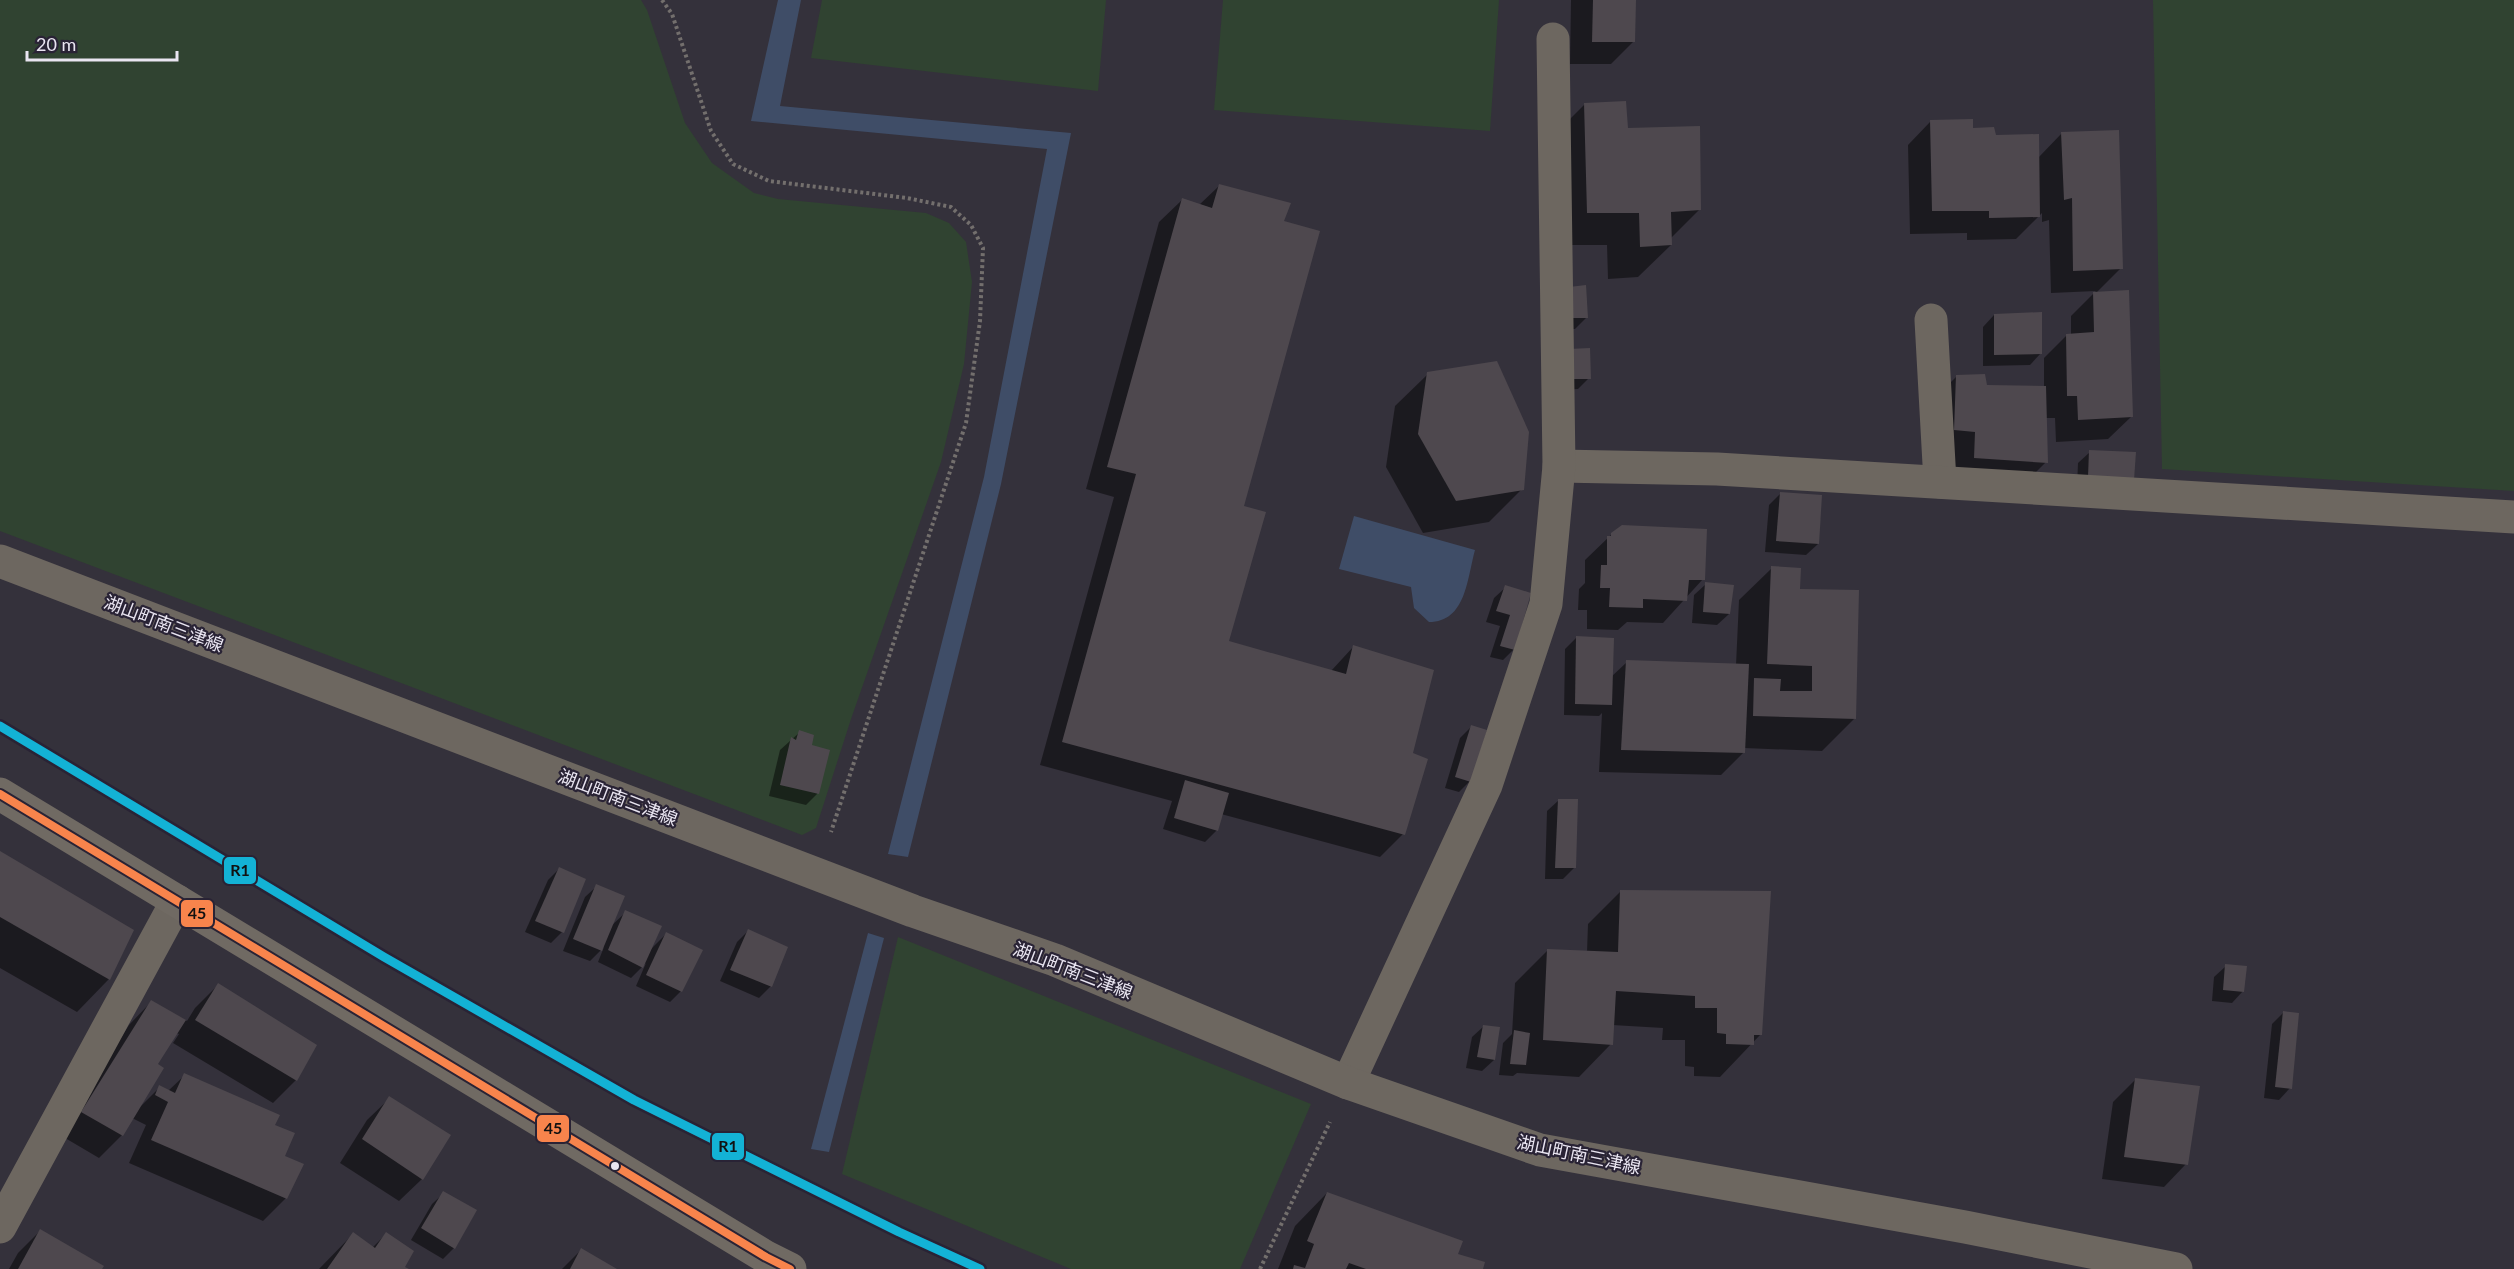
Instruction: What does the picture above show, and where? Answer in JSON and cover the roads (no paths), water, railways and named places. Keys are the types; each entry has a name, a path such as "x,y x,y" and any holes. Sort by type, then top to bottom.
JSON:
{"main road":[{"path":"0,794 772,1265"}],"street":[{"path":"1348,1083 1486,785 1546,604 1559,466 1553,39"},
{"path":"1931,320 1940,482"},
{"path":"1559,466 1717,469 2514,517"},
{"name":"湖山町南三津線","path":"0,561 913,911 1055,960 1348,1083 1540,1150 1965,1227 2176,1269"},
{"path":"4,1210 177,901"}],"water":[{"path":"778,0 801,0 780,106 1071,133 1001,484 908,857 888,854 984,477 1047,149 751,121"},
{"path":"1354,516 1475,550 1463,597 1451,615 1429,622 1414,608 1411,587 1339,569"},
{"path":"868,933 884,938 829,1152 811,1149"}]}
